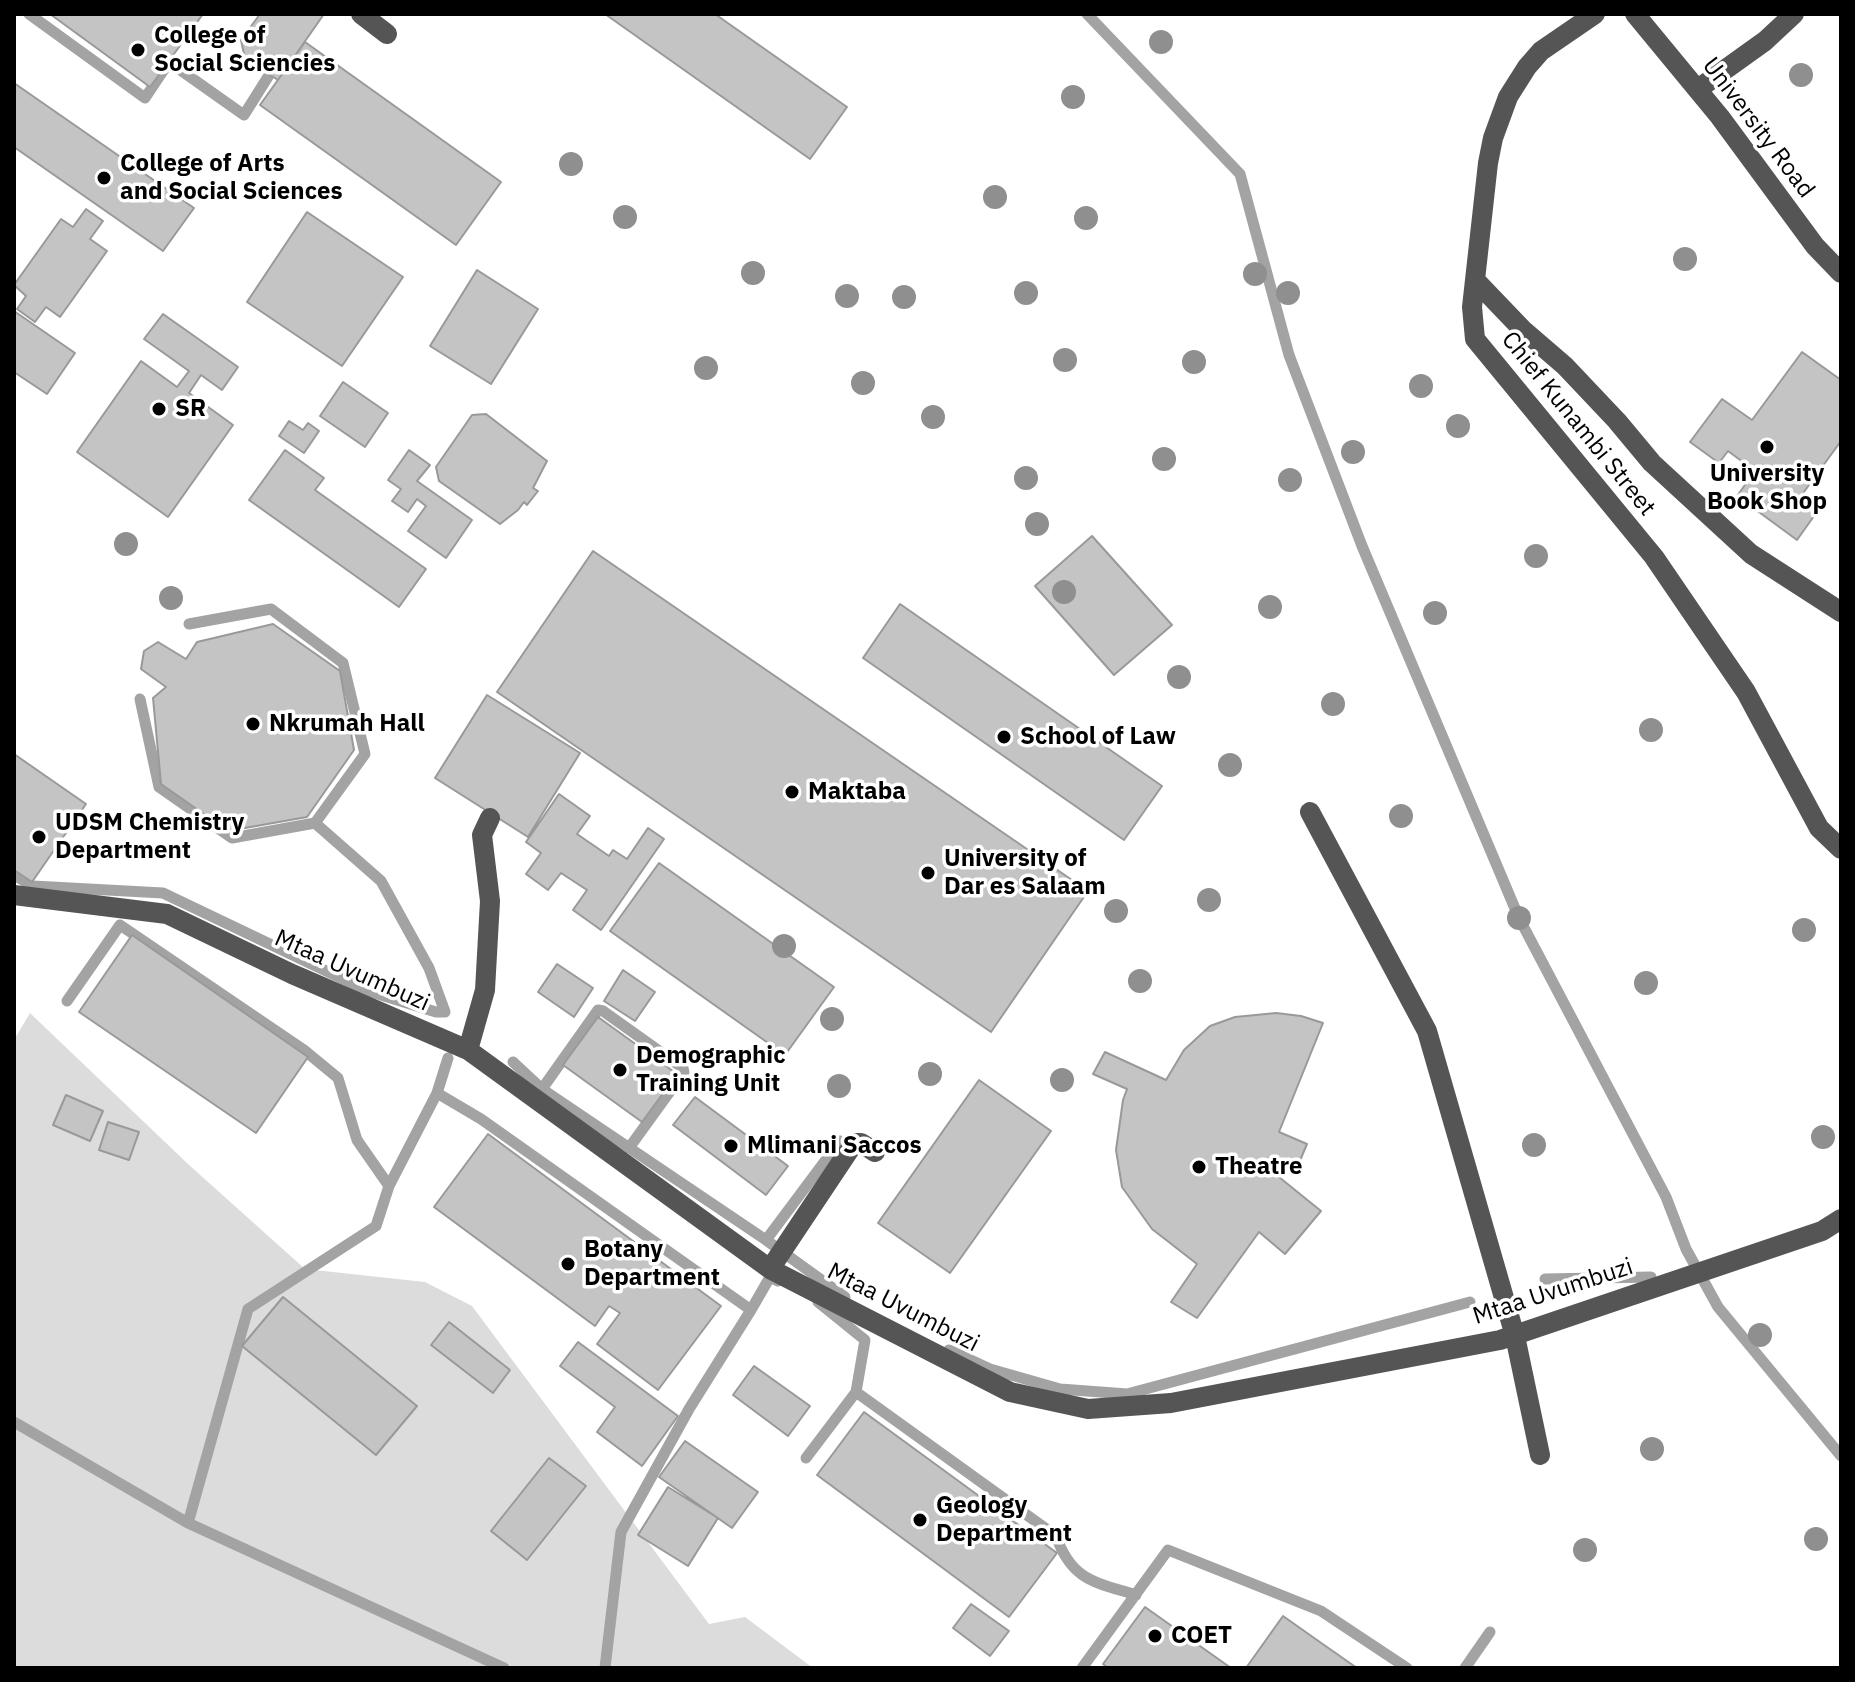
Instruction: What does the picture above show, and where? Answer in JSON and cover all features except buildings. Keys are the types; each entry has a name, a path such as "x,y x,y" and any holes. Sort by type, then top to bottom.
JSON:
{"street":[{"path":"361,14 387,34"},
{"name":"Chief Kunambi Street","path":"1595,14 1541,51 1508,97 1493,138 1488,163 1472,307 1475,339 1654,557 1746,692 1819,828 1841,849"},
{"name":"University Road","path":"1635,14 1698,89 1815,246 1841,273"},
{"path":"1698,89 1765,41 1794,14"},
{"path":"1476,281 1522,329 1565,366 1652,463 1751,554 1841,612"},
{"path":"1310,812 1427,1031 1515,1336 1540,1455"},
{"path":"468,1050 485,990 490,901 482,835 490,818"},
{"name":"Mtaa Uvumbuzi","path":"14,895 167,914 292,974 468,1050 770,1269 1010,1392 1088,1409 1171,1403 1515,1336 1822,1231 1841,1219"},
{"path":"770,1269 854,1143 861,1143 875,1152"}],"shaded area":[{"path":"30,1013 188,1164 305,1269 425,1282 472,1306 709,1624 745,1617 813,1668 14,1668 14,1040"}],"waterway":[{"path":"29,14 145,98 169,62 244,115 276,64"},
{"path":"1087,14 1240,174 1289,355 1362,546 1519,918 1666,1197 1686,1249 1718,1307 1841,1456"},
{"path":"140,699 159,787 232,838 315,823 365,754 343,663 271,609 189,624"},
{"path":"14,875 33,886 163,893 368,991 445,1012 429,968 381,881 315,823"},
{"path":"67,1001 120,925 304,1050 338,1078 357,1140 389,1186"},
{"path":"542,1089 598,1010 603,1011 683,1068 684,1072 629,1148"},
{"path":"188,1523 248,1309 376,1226 389,1186 437,1093 448,1058"},
{"path":"513,1062 542,1089 845,1297"},
{"path":"437,1093 481,1119 751,1310 689,1409 621,1532 605,1668"},
{"path":"766,1240 840,1141"},
{"path":"751,1310 770,1277 778,1281"},
{"path":"1545,1279 1651,1277"},
{"path":"818,1302 865,1340 856,1392"},
{"path":"949,1350 990,1369 1060,1389 1127,1394 1470,1302"},
{"path":"806,1458 856,1392 1056,1536 1069,1562 1087,1578 1136,1595"},
{"path":"14,1422 188,1523 504,1668"},
{"path":"1082,1668 1168,1550 1321,1611 1407,1668"},
{"path":"1465,1668 1490,1632"}],"place":[{"name":"College of Social Sciencies","path":"138,50"},
{"name":"College of Arts and Social Sciences","path":"104,178"},
{"name":"SR","path":"159,409"},
{"name":"University Book Shop","path":"1767,447"},
{"name":"Nkrumah Hall","path":"253,724"},
{"name":"School of Law","path":"1004,737"},
{"name":"Maktaba","path":"792,792"},
{"name":"UDSM Chemistry Department","path":"39,837"},
{"name":"University of Dar es Salaam","path":"928,873"},
{"name":"Demographic Training Unit","path":"620,1070"},
{"name":"Mlimani Saccos","path":"731,1146"},
{"name":"Theatre","path":"1199,1167"},
{"name":"Botany Department","path":"568,1264"},
{"name":"Geology Department","path":"920,1520"},
{"name":"COET","path":"1155,1636"}]}
